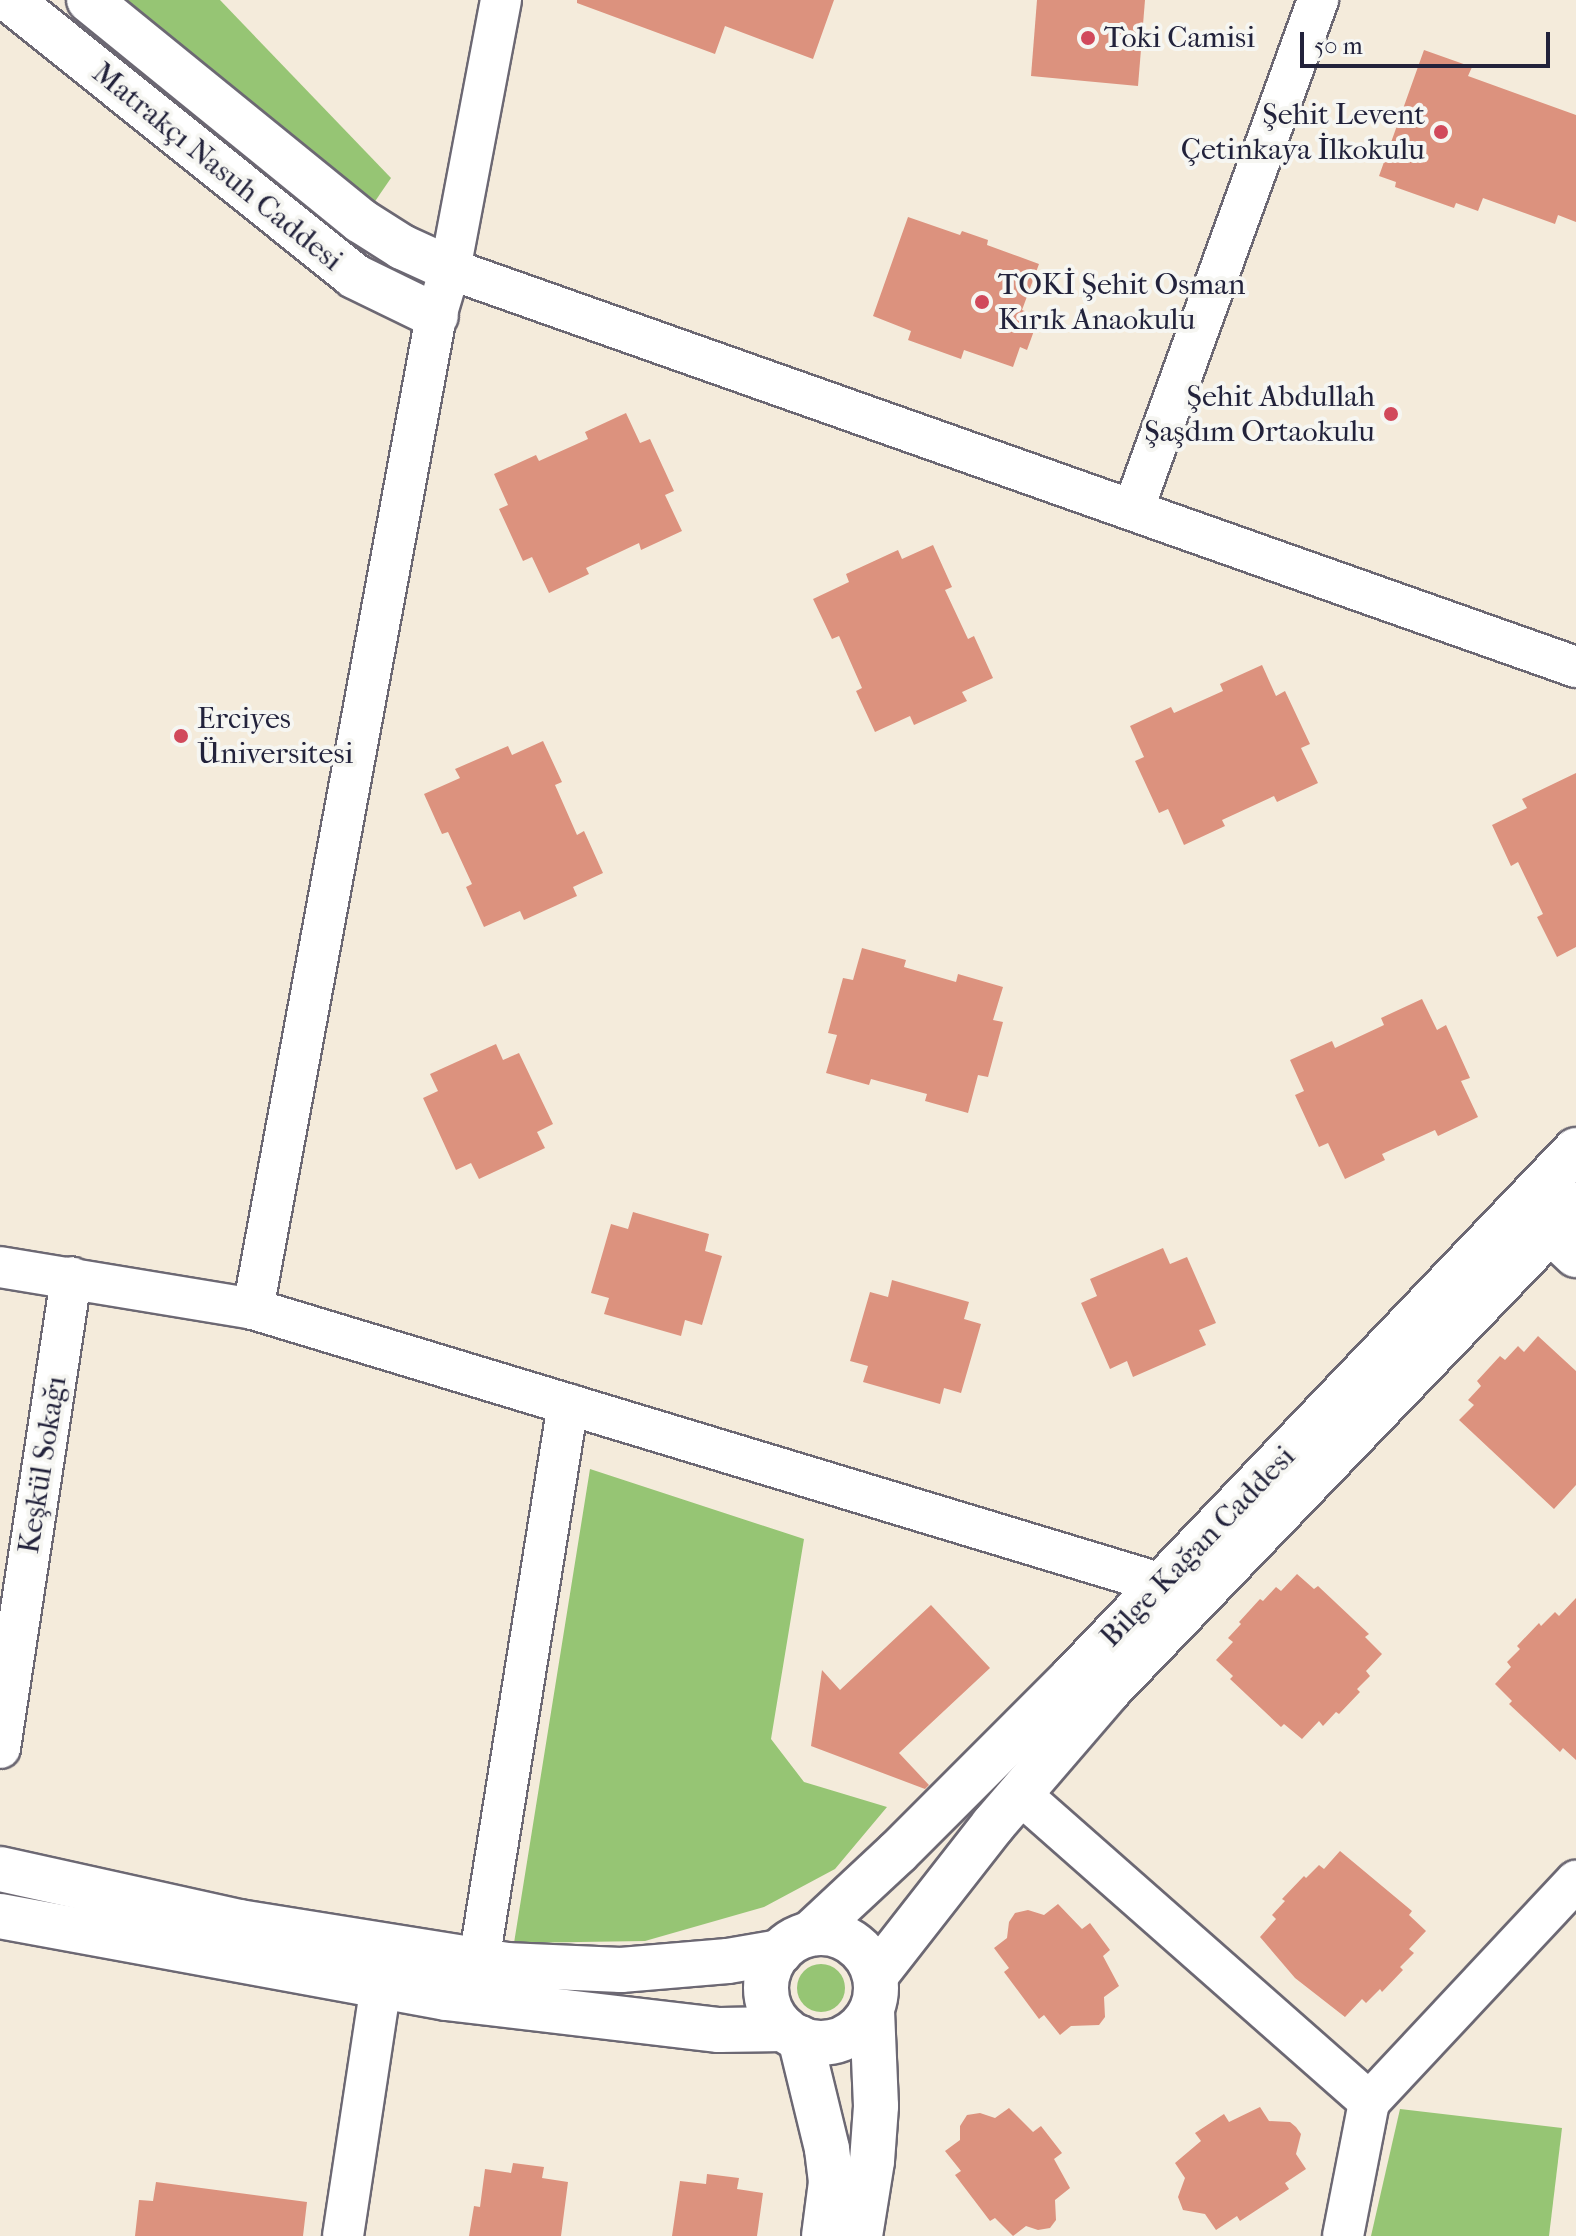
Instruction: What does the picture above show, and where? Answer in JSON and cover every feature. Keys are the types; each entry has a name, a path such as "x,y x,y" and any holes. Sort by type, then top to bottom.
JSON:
{"street":[{"name":"Matrakçı Nasuh Caddesi","path":"10,0 354,276 436,316"},
{"name":"Matrakçı Nasuh Caddesi","path":"89,0 361,221 402,247 450,269"},
{"path":"253,1309 436,316 450,269 501,0"},
{"path":"1133,510 1318,0"},
{"path":"450,269 1576,667"},
{"name":"Bilge Kağan Caddesi","path":"795,1943 897,1853 1162,1584 1562,1202"},
{"name":"Bilge Kağan Caddesi","path":"874,1993 1019,1793 1109,1690 1562,1202"},
{"path":"0,1267 253,1309 1162,1584"},
{"name":"Keşkül Sokağı","path":"0,1748 71,1277"},
{"path":"479,1961 568,1404"},
{"path":"1019,1793 1369,2102"},
{"path":"0,1869 239,1922 479,1961 563,1970 621,1970 728,1961 795,1943 844,1937 863,1953 874,1993 876,2106 872,2161 860,2236"},
{"path":"1343,2236 1369,2102 1576,1881"},
{"path":"0,1916 446,1998 719,2030 792,2034 834,2042 849,2035 874,1993"},
{"path":"795,1943 771,1966 767,1983 768,2000 792,2034 827,2149 831,2182 824,2236"},
{"path":"343,2236 381,1986"}],"green space":[{"path":"103,0 220,0 391,178 367,213"},
{"path":"590,1469 804,1539 771,1739 804,1782 887,1807 835,1869 764,1907 645,1941 514,1943"},
{"path":"821,1964 830,1965 838,1971 844,1979 844,1997 838,2005 830,2011 821,2012 812,2011 804,2005 798,1997 797,1988 798,1979 804,1971 812,1965"},
{"path":"1400,2109 1562,2128 1549,2236 1371,2236"}],"building":[{"path":"577,0 834,0 813,59 725,26 715,54 577,3"},
{"name":"Toki Camisi","path":"1037,0 1145,0 1138,86 1031,76"},
{"path":"1424,50 1472,67 1468,76 1576,115 1576,222 1558,215 1555,224 1483,198 1478,211 1456,203 1454,208 1395,187 1396,182 1379,176"},
{"path":"908,217 960,235 962,231 988,240 987,245 1039,264 1022,310 1039,317 1027,350 1020,347 1013,367 964,350 961,359 908,340 911,331 873,316"},
{"path":"626,413 640,443 650,439 674,491 665,495 682,531 641,550 639,543 586,568 589,574 549,593 532,557 523,561 499,509 508,505 494,474 536,455 539,461 588,439 585,432"},
{"path":"933,545 952,587 945,590 968,639 974,636 993,678 962,692 967,701 914,725 910,716 875,732 856,691 862,688 839,636 832,639 813,599 849,582 846,574 898,550 902,559"},
{"path":"1262,665 1276,696 1285,691 1310,744 1301,748 1318,783 1277,802 1274,796 1222,820 1225,826 1184,845 1168,809 1159,813 1135,761 1144,757 1130,726 1171,707 1174,713 1223,691 1220,684"},
{"path":"543,741 562,782 555,785 577,835 584,831 603,873 573,887 577,896 524,920 520,911 484,927 466,887 472,884 448,832 442,834 424,794 460,778 455,769 508,746 512,755"},
{"path":"1576,773 1576,947 1557,957 1537,917 1543,914 1518,862 1511,866 1492,825 1527,808 1522,799"},
{"path":"862,948 906,960 904,967 956,982 958,974 1003,987 993,1020 1003,1022 988,1077 978,1075 968,1113 925,1101 927,1094 871,1079 869,1085 826,1073 837,1035 828,1033 843,978 853,980"},
{"path":"1422,999 1437,1030 1446,1025 1470,1078 1461,1081 1478,1117 1438,1136 1435,1130 1382,1154 1385,1160 1345,1179 1328,1143 1319,1147 1295,1095 1304,1091 1290,1060 1332,1041 1335,1048 1384,1025 1381,1018"},
{"path":"496,1044 503,1060 519,1053 553,1124 537,1132 545,1148 479,1179 471,1163 456,1170 423,1098 438,1091 430,1074"},
{"path":"633,1212 709,1234 705,1251 722,1256 702,1325 685,1320 681,1336 604,1314 609,1298 591,1293 611,1224 628,1229"},
{"path":"1163,1248 1170,1264 1187,1257 1216,1323 1199,1330 1206,1345 1133,1377 1127,1361 1110,1369 1081,1303 1097,1296 1090,1279"},
{"path":"892,1280 969,1302 964,1319 981,1324 961,1393 944,1388 940,1404 863,1382 868,1366 850,1361 870,1292 888,1297"},
{"path":"1538,1336 1576,1371 1576,1485 1554,1509 1459,1420 1474,1405 1468,1400 1481,1386 1477,1381 1500,1356 1505,1360 1518,1346 1524,1352"},
{"path":"1297,1574 1314,1589 1318,1586 1369,1634 1365,1637 1382,1654 1366,1671 1370,1676 1357,1689 1360,1692 1339,1714 1336,1712 1323,1726 1319,1721 1302,1739 1284,1724 1281,1727 1230,1679 1233,1676 1216,1660 1233,1642 1228,1638 1241,1624 1239,1622 1260,1599 1263,1601 1276,1587 1281,1591"},
{"path":"1576,1598 1576,1760 1563,1748 1560,1752 1509,1704 1512,1701 1495,1684 1511,1667 1507,1662 1520,1649 1517,1646 1539,1623 1541,1626 1555,1612 1559,1616"},
{"path":"931,1605 990,1668 899,1753 929,1785 925,1789 811,1746 822,1670 840,1690"},
{"path":"1340,1851 1412,1911 1409,1915 1426,1931 1409,1949 1414,1953 1400,1967 1403,1970 1382,1992 1380,1989 1366,2003 1362,1999 1345,2017 1295,1978 1260,1937 1276,1919 1272,1915 1285,1901 1282,1899 1304,1876 1306,1878 1319,1865 1324,1869"},
{"path":"1058,1904 1082,1929 1090,1923 1110,1950 1103,1956 1119,1986 1104,1997 1105,2017 1099,2025 1071,2026 1060,2035 1044,2015 1039,2019 1004,1972 1009,1968 994,1948 1007,1938 1009,1922 1015,1913 1028,1910 1044,1915"},
{"path":"1260,2107 1269,2121 1290,2122 1296,2127 1301,2134 1296,2154 1306,2169 1285,2183 1289,2189 1240,2221 1237,2216 1216,2230 1205,2214 1183,2210 1178,2197 1185,2178 1175,2163 1201,2141 1195,2133 1224,2114 1229,2122"},
{"path":"1009,2108 1033,2132 1041,2126 1062,2153 1054,2159 1070,2188 1055,2200 1056,2220 1050,2228 1038,2230 1026,2226 1013,2236 995,2218 990,2221 955,2175 961,2171 945,2151 960,2140 960,2126 967,2115 980,2113 995,2118"},
{"path":"513,2163 544,2167 542,2178 568,2182 561,2236 469,2236 474,2206 480,2207 485,2169 511,2173"},
{"path":"707,2174 739,2178 737,2189 763,2193 757,2236 672,2236 680,2181 706,2184"},
{"path":"156,2182 307,2202 303,2236 135,2236 139,2200 153,2201"}],"place":[{"name":"Toki Camisi","path":"1088,38"},
{"name":"Şehit Levent Çetinkaya İlkokulu","path":"1441,132"},
{"name":"TOKİ Şehit Osman Kırık Anaokulu","path":"982,302"},
{"name":"Şehit Abdullah Şaşdım Ortaokulu","path":"1391,414"},
{"name":"Erciyes Üniversitesi","path":"181,736"}]}
